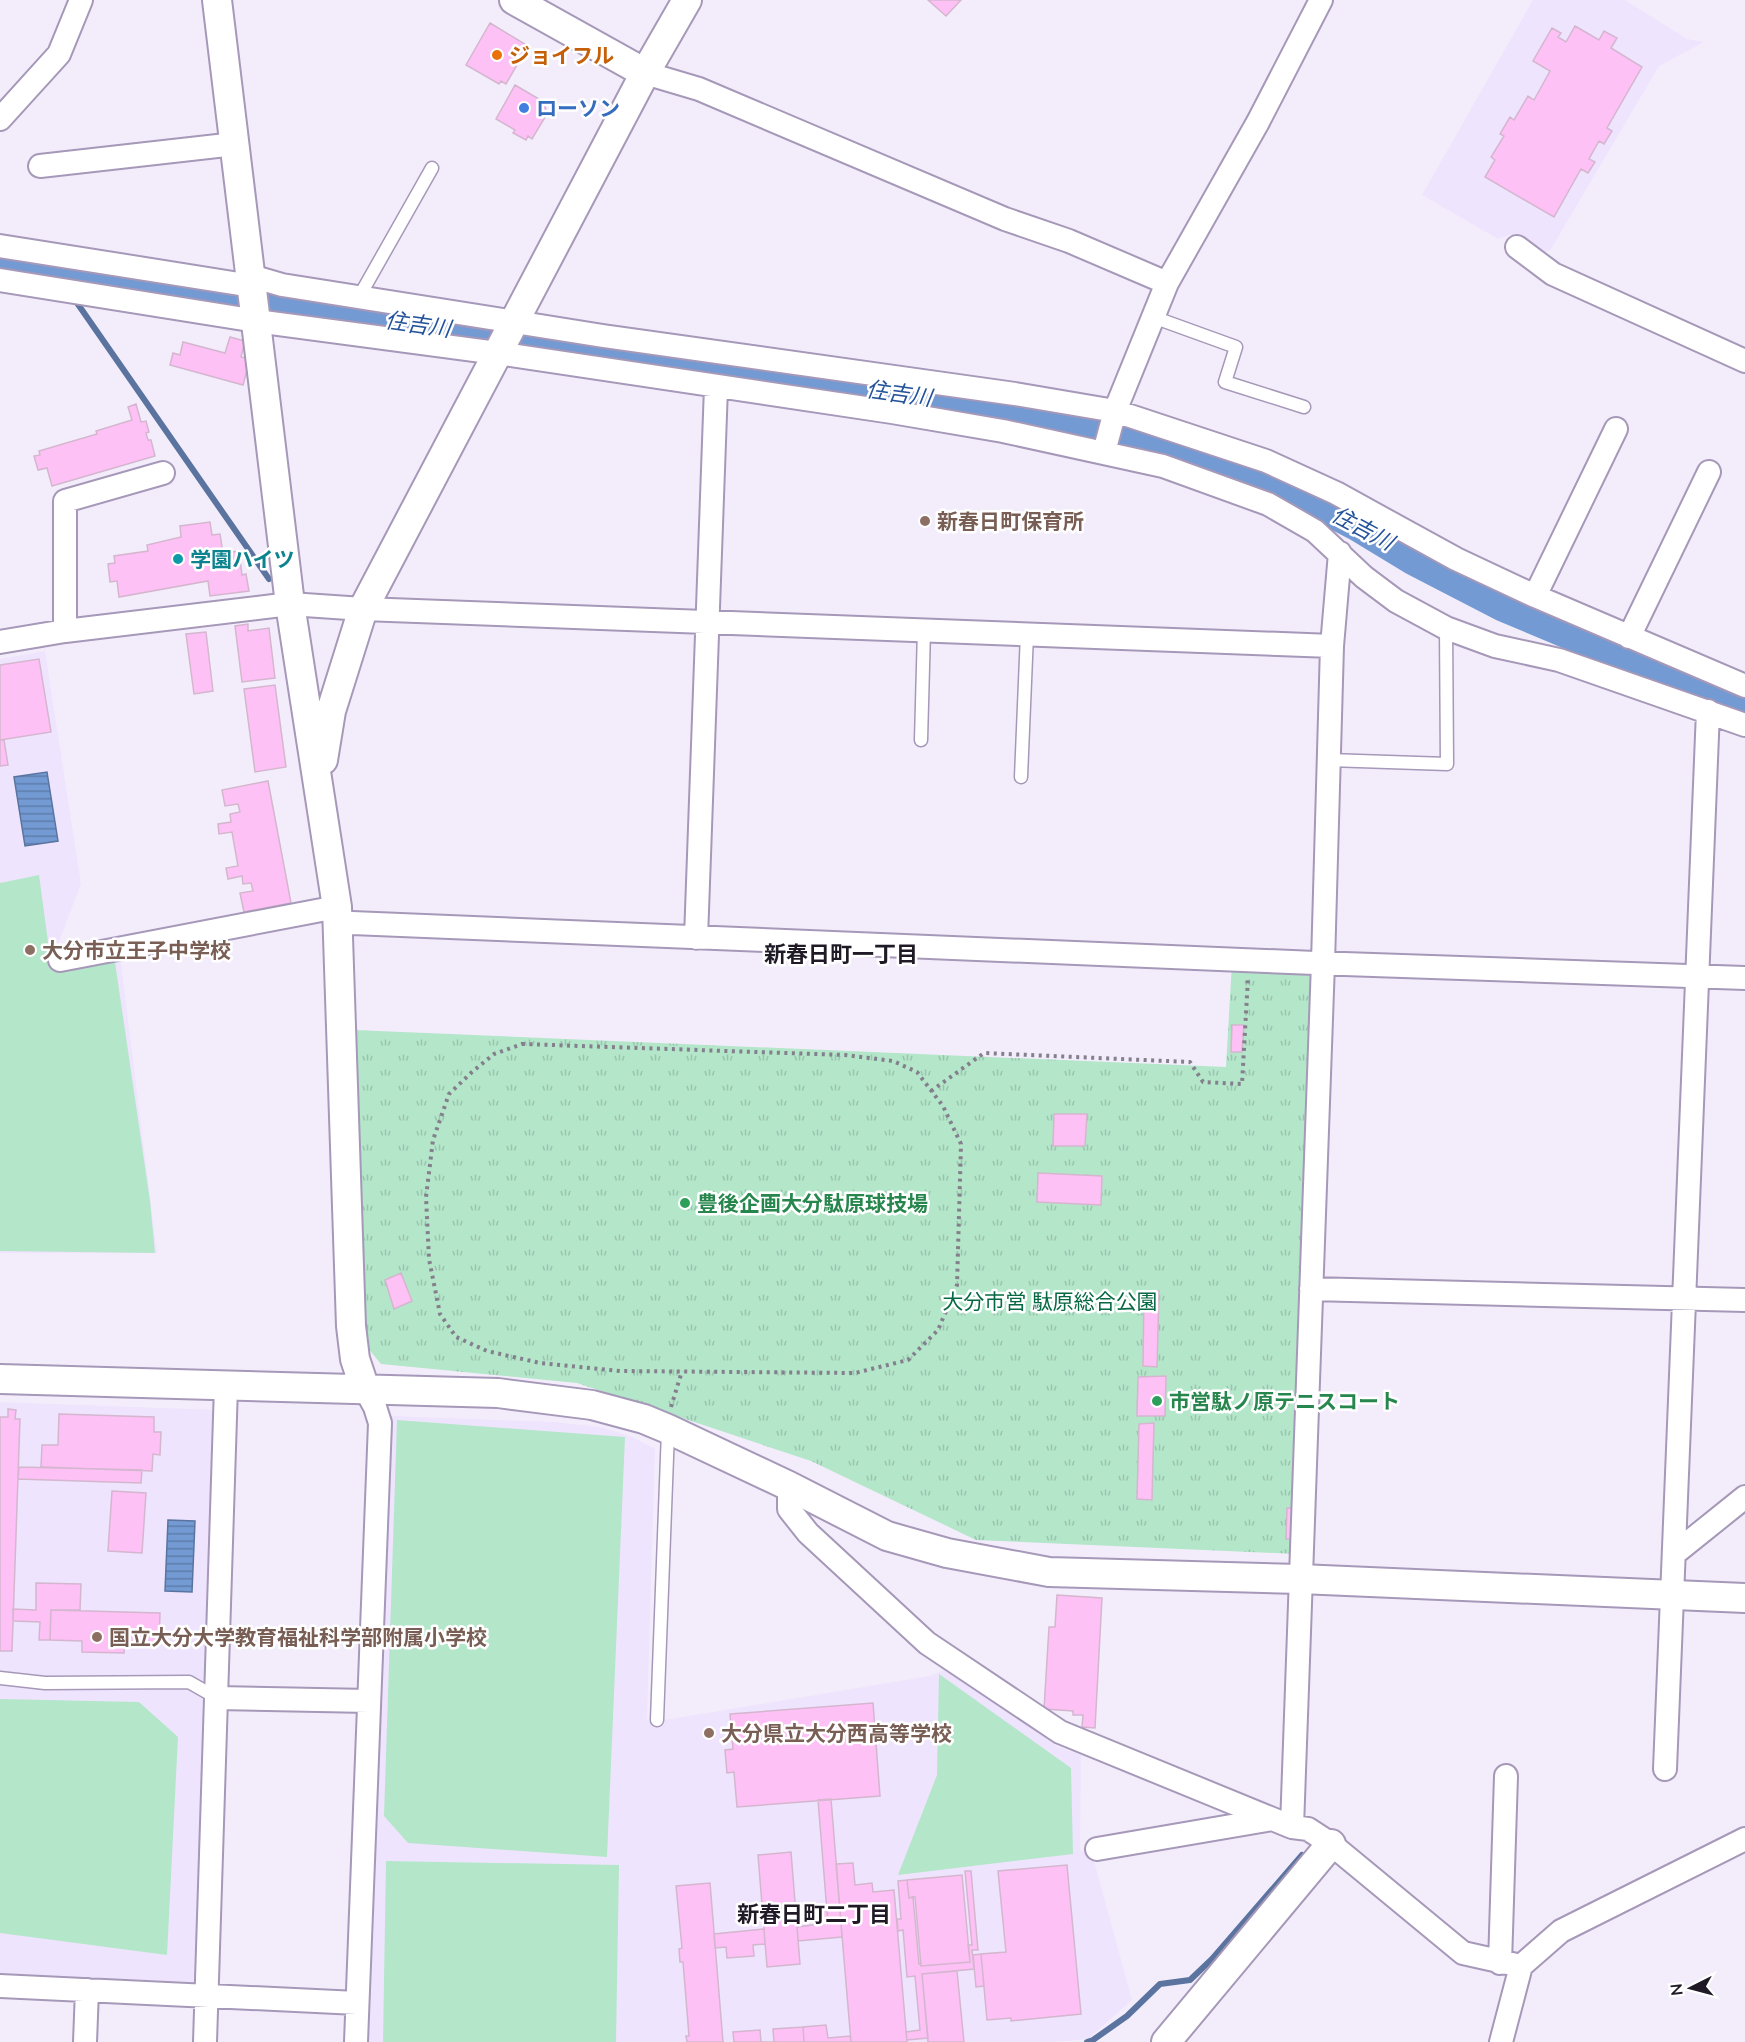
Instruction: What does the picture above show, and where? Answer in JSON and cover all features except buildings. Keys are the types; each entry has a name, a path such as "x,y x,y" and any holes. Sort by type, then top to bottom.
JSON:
{"street":[{"path":"0,118 58,54 81,0"},
{"path":"217,0 290,604 329,847 337,916 351,1326 355,1359 380,1423 356,2042"},
{"path":"514,0 645,73 699,88 1005,219 1069,241 1167,283"},
{"path":"329,847 323,759 331,711 363,609 645,73 687,0"},
{"path":"1105,449 1113,416 1167,283 1258,122 1321,0"},
{"path":"40,166 235,144"},
{"path":"0,246 282,285 672,346 1015,394 1113,416 1266,460 1336,493 1456,559 1535,596 1745,686"},
{"path":"1517,247 1552,274 1745,361"},
{"path":"0,280 256,321 497,353 903,414 1105,449 1163,466 1268,504 1315,531 1364,577 1396,602 1446,628 1495,646 1559,660 1745,725"},
{"path":"696,938 716,387"},
{"path":"1535,596 1616,429"},
{"path":"65,631 65,501 163,472"},
{"path":"1629,636 1709,472"},
{"path":"1282,1823 1300,1579 1323,963 1332,646 1340,553"},
{"path":"0,642 65,631 290,604 363,609 1332,646"},
{"path":"1665,1769 1708,711"},
{"path":"60,960 337,916 352,924 1745,978"},
{"path":"1311,1289 1745,1300"},
{"path":"0,1379 498,1393 571,1401 624,1413 669,1418 789,1486 886,1536 947,1553 1049,1572 1300,1579 1745,1598"},
{"path":"205,2042 218,1698 226,1386"},
{"path":"789,1486 789,1509 808,1533 927,1643 1060,1732 1282,1823 1308,1829 1331,1844 1463,1953 1511,1964 1561,1931 1745,1839"},
{"path":"1674,1554 1745,1497"},
{"path":"218,1698 369,1701"},
{"path":"1501,2042 1511,1964 1506,1776"},
{"path":"1097,1849 1282,1823"},
{"path":"1166,2042 1331,1844"},
{"path":"0,1986 207,1994 357,2003"},
{"path":"85,2042 87,1990"}],"lane":[{"path":"359,297 432,168"},
{"path":"1153,317 1236,347 1225,382 1304,407"},
{"path":"1329,760 1447,765 1446,628"},
{"path":"921,740 924,630"},
{"path":"1021,777 1027,634"},
{"path":"657,1720 669,1418"},
{"path":"0,1678 45,1683 189,1682 218,1698"}],"path":[{"path":"931,1091 984,1053 1190,1062 1203,1082 1242,1084 1249,960"},
{"path":"522,1044 845,1055 893,1061 917,1072 931,1091 943,1106 961,1144 957,1285 938,1330 908,1360 855,1373 620,1371 540,1363 487,1351 456,1337 440,1314 429,1259 426,1197 433,1140 449,1094 494,1054 522,1044"},
{"path":"669,1418 682,1371"}],"shaded area":[{"path":"1533,0 1625,0 1687,39 1704,42 1659,66 1551,249 1545,252 1540,252 1515,236 1509,235 1498,239 1422,195"},
{"name":"大分市立王子中学校","path":"45,651 81,884 58,944 61,965 120,955 157,1253 0,1253 0,659"},
{"path":"0,1402 216,1410 201,1976 193,1982 0,1974"},
{"name":"大分県立大分西高等学校","path":"391,1416 554,1422 600,1427 630,1436 655,1449 647,1721 930,1676 948,1668 1056,1746 1081,1755 1080,1850 1093,1857 1132,2000 1088,2039 1054,2042 369,2042"}],"green space":[{"name":"大分市立王子中学校","path":"39,875 52,971 115,962 150,1201 155,1253 0,1251 0,883"},
{"name":"大分市営 駄原総合公園","path":"1232,962 1320,966 1296,1554 976,1540 811,1461 577,1383 381,1364 367,1347 354,1030 1226,1067"},
{"path":"397,1420 625,1437 607,1857 408,1843 384,1816"},
{"path":"939,1674 1071,1768 1073,1854 898,1875 937,1775"},
{"path":"0,1699 139,1702 178,1737 167,1955 0,1933"},
{"path":"386,1861 619,1865 616,2042 383,2042"}],"water":[{"path":"47,772 58,841 25,846 14,777"},
{"path":"168,1520 195,1521 192,1592 165,1591"}],"waterway":[{"name":"住吉川","path":"0,264 985,406 1120,434 1202,456 1309,499 1359,525 1415,559 1502,604 1745,706"},
{"name":"住吉川","path":"55,271 60,278"},
{"path":"75,300 269,579"},
{"path":"1087,2042 1127,2016 1160,1984 1190,1980 1212,1959 1302,1855"}],"place":[{"name":"ジョイフル","path":"497,55"},
{"name":"ローソン","path":"524,108"},
{"name":"新春日町保育所","path":"925,521"},
{"name":"学園ハイツ","path":"178,559"},
{"name":"大分市立王子中学校","path":"30,950"},
{"name":"豊後企画大分駄原球技場","path":"685,1203"},
{"name":"市営駄ノ原テニスコート","path":"1157,1401"},
{"name":"国立大分大学教育福祉科学部附属小学校","path":"97,1637"},
{"name":"大分県立大分西高等学校","path":"709,1733"}],"district":[{"name":"新春日町一丁目","path":"841,954"},
{"name":"新春日町二丁目","path":"814,1914"}]}
